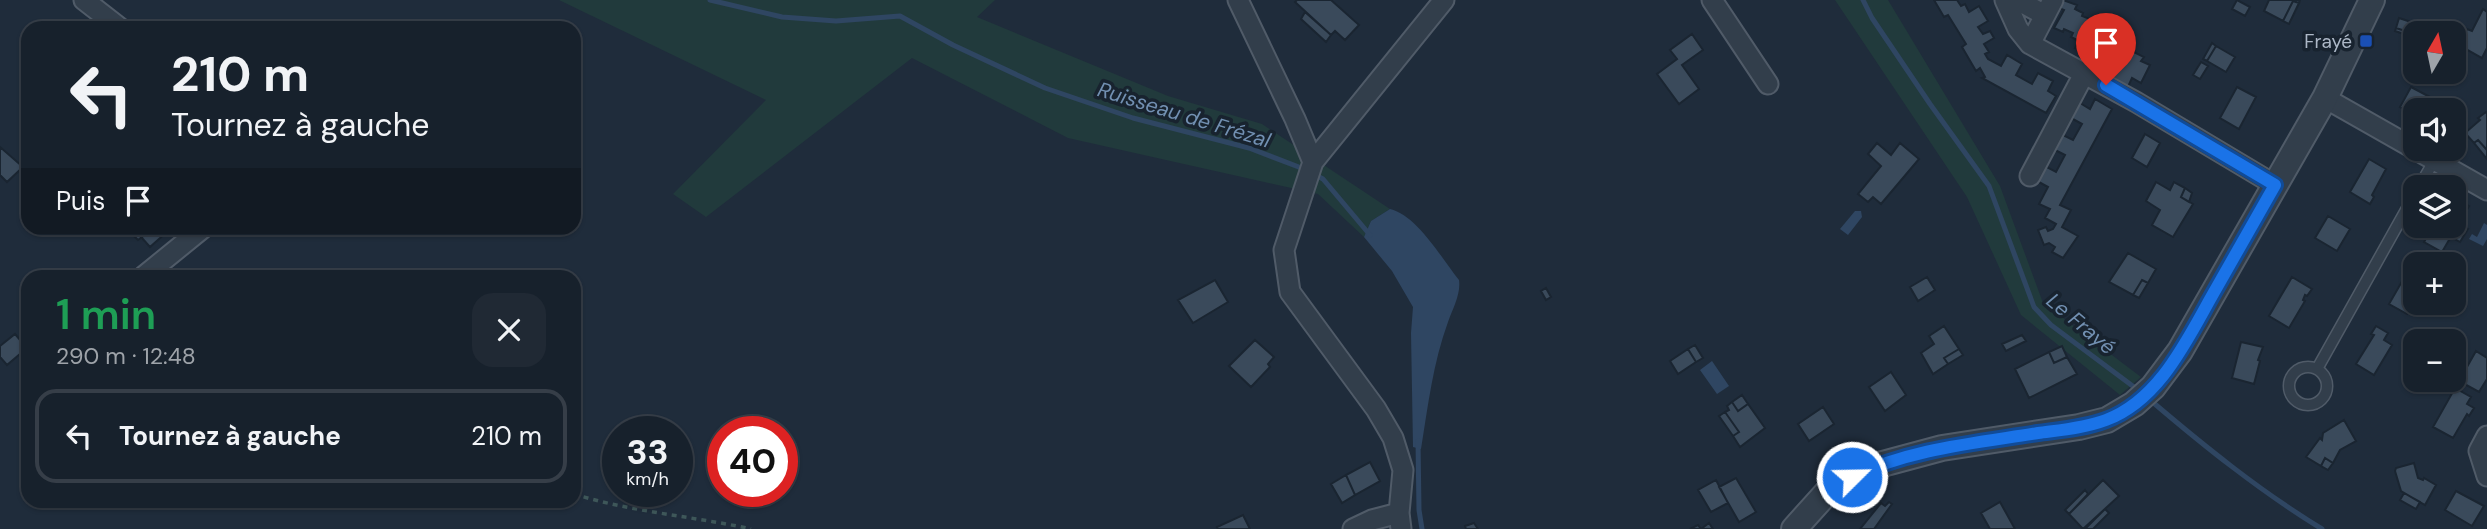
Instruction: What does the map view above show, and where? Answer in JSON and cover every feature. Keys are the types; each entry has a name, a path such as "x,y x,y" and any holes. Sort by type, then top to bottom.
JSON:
{"street":[{"path":"83,0 111,21"},
{"path":"1238,0 1295,119 1312,162"},
{"path":"1353,529 1372,520 1400,521 1403,470 1393,438 1376,409 1290,292 1284,250 1312,162 1444,0"},
{"path":"1712,0 1768,84"},
{"path":"2005,0 2018,30 2030,44 2136,102 2275,185"},
{"path":"2017,0 2049,7 2030,44"},
{"path":"1794,529 1829,488 1875,466 1942,448 2079,427 2107,420 2144,395 2180,351 2325,98 2372,0"},
{"path":"2030,176 2084,74"},
{"path":"2325,98 2403,143"},
{"path":"2434,161 2487,190"},
{"path":"151,270 194,235"},
{"path":"2487,436 2479,451 2487,476"}],"lane":[{"path":"2426,175 2434,161"},
{"path":"2317,369 2403,215"},
{"path":"2309,366 2317,369 2324,375 2327,383 2327,392 2322,400 2315,405 2306,406 2291,398 2288,380 2293,373 2309,366"}],"path":[{"path":"581,496 610,505 751,529"}],"green space":[{"path":"559,0 995,0 977,17 1168,96 1262,124 1390,209 1371,221 1364,237 1318,194 1068,138 912,58 706,217 673,194 766,100"},
{"path":"1835,0 1888,0 2000,186 2043,303 2141,377 2120,395 2021,315 1967,197"}],"water":[{"path":"1390,209 1400,213 1419,229 1459,280 1458,296 1435,369 1421,449 1413,447 1413,307 1392,271 1364,237 1371,221"},
{"path":"1855,211 1861,211 1862,217 1848,235 1840,229"},
{"path":"2484,223 2487,225 2487,239 2483,246 2469,239 2472,234 2477,237"},
{"path":"1712,361 1729,386 1717,394 1700,370"}],"building":[{"path":"1331,0 1359,25 1345,40 1335,31 1331,35 1295,2"},
{"path":"1934,0 1957,0 1961,6 1965,4 1969,12 1979,6 1988,21 1978,27 1983,34 1990,31 1994,38 1984,44 1989,52 1985,54 1988,59 2001,66 2007,55 2022,64 2016,75 2032,84 2038,73 2053,81 2048,91 2056,96 2046,113 1982,78 1985,77 1980,68 1976,71 1962,47 1966,44 1948,15 1944,17"},
{"path":"2063,0 2077,5 2075,9 2083,13 2082,16 2100,23 2096,32 2111,40 2109,43 2144,57 2141,61 2150,65 2141,83 2132,78 2127,89 2111,81 2116,70 2099,62 2094,71 2079,63 2085,52 2075,48 2079,41 2071,37 2073,33 2054,28 2064,10 2059,8"},
{"path":"2237,0 2250,7 2245,16 2232,9"},
{"path":"2269,0 2300,0 2299,3 2293,1 2283,21 2264,11"},
{"path":"2293,1 2299,3 2289,24 2283,21"},
{"path":"2483,9 2487,12 2487,48 2482,58 2466,49 2466,31 2472,31"},
{"path":"1305,12 1331,35 1326,42 1301,19"},
{"path":"2399,18 2408,21 2403,21 2403,30 2396,28"},
{"path":"1692,34 1703,50 1682,65 1699,89 1679,104 1657,74 1677,59 1670,50"},
{"path":"2212,43 2216,46 2207,61 2203,59"},
{"path":"2216,46 2235,57 2226,72 2207,61"},
{"path":"2201,62 2208,66 2200,79 2193,75"},
{"path":"2237,87 2256,97 2239,129 2220,118"},
{"path":"2411,87 2432,98 2405,98"},
{"path":"2095,99 2112,109 2060,205 2071,210 2062,227 2078,236 2063,258 2052,252 2055,247 2049,243 2044,245 2038,230 2046,227 2048,231 2056,224 2045,218 2050,209 2039,204 2048,187 2037,181 2045,166 2056,172 2065,155 2055,150 2063,135 2073,140 2082,124 2071,118 2080,103 2090,109"},
{"path":"2487,113 2487,150 2478,140 2474,143 2466,134 2480,120 2478,118"},
{"path":"2145,134 2160,143 2147,167 2132,158"},
{"path":"2478,140 2487,150 2487,159 2474,143"},
{"path":"1877,143 1891,155 1900,143 1919,159 1881,204 1873,197 1868,202 1858,194 1881,166 1868,154"},
{"path":"0,147 21,165 21,169 7,182 0,175"},
{"path":"2369,159 2386,169 2370,204 2350,192"},
{"path":"2156,182 2170,190 2174,182 2185,188 2181,197 2193,204 2173,237 2152,225 2160,210 2146,201"},
{"path":"2185,188 2192,193 2189,202 2181,197"},
{"path":"2328,216 2350,229 2337,251 2315,238"},
{"path":"139,235 164,235 150,247"},
{"path":"2426,238 2450,238 2442,252 2424,242"},
{"path":"2128,253 2156,269 2148,283 2142,280 2133,295 2109,282"},
{"path":"1927,277 1935,290 1918,301 1910,287"},
{"path":"2292,277 2312,289 2305,295 2305,301 2289,328 2269,316"},
{"path":"1215,280 1228,302 1193,323 1178,300"},
{"path":"2142,280 2148,283 2139,298 2133,295"},
{"path":"2403,280 2403,312 2389,304"},
{"path":"1546,288 1551,297 1546,300 1541,291"},
{"path":"1944,326 1959,349 1944,358 1948,364 1933,374 1921,353 1934,344 1929,336"},
{"path":"2376,326 2388,333 2384,340 2392,345 2374,375 2356,364 2374,335 2371,334"},
{"path":"15,334 21,341 21,353 7,365 0,357 0,346"},
{"path":"2022,335 2026,341 2006,351 2002,344"},
{"path":"1255,340 1274,357 1268,364 1270,367 1251,387 1229,366"},
{"path":"2241,342 2263,347 2254,384 2232,378"},
{"path":"1695,345 1703,358 1696,362 1688,349"},
{"path":"2062,346 2067,357 2054,363 2049,352"},
{"path":"1688,349 1696,362 1678,374 1670,361"},
{"path":"1959,349 1963,355 1948,364 1944,358"},
{"path":"2476,351 2487,358 2487,379 2479,392 2466,385 2466,369"},
{"path":"2049,352 2054,363 2067,357 2077,374 2029,398 2015,369"},
{"path":"1891,372 1906,395 1885,411 1869,387"},
{"path":"2453,392 2462,392 2471,397 2467,404 2474,408 2469,416 2467,414 2453,438 2433,427"},
{"path":"1742,395 1748,404 1738,411 1732,402"},
{"path":"1732,402 1738,411 1748,404 1765,428 1740,447 1733,436 1739,432 1725,412 1729,410 1727,406"},
{"path":"1823,407 1834,424 1809,441 1798,424"},
{"path":"1725,412 1739,432 1733,436 1719,416"},
{"path":"2344,420 2356,441 2340,450 2333,463 2325,458 2321,466 2306,457 2320,438 2322,440 2323,433"},
{"path":"2325,458 2333,463 2328,470 2321,466"},
{"path":"1370,462 1380,481 1355,495 1346,475"},
{"path":"2414,463 2418,478 2424,478 2436,485 2425,505 2401,491 2395,471 2396,468"},
{"path":"1346,475 1355,495 1342,503 1331,484"},
{"path":"1736,478 1756,512 1739,522 1719,487"},
{"path":"1716,480 1728,503 1711,512 1698,490"},
{"path":"2103,480 2119,496 2083,529 2069,514"},
{"path":"2085,490 2088,494 2069,514 2065,510"},
{"path":"2456,491 2484,506 2472,526 2445,510"},
{"path":"2404,493 2420,502 2416,509 2400,500"},
{"path":"1889,502 1892,504 1874,529 1860,529 1881,503 1885,506"},
{"path":"2000,502 2015,529 1990,529 1981,513"},
{"path":"2105,509 2109,513 2093,529 2085,529"},
{"path":"1243,515 1250,529 1218,529 1217,527"},
{"path":"1474,523 1478,529 1466,529 1465,526"},
{"path":"1709,523 1713,529 1701,529"}],"waterway":[{"name":"Ruisseau de Frézal","path":"710,0 782,17 836,21 900,16 953,45 1045,88 1133,118 1249,148 1304,169 1323,179 1370,235"},
{"name":"Le Frayé","path":"1863,0 1872,18 1930,104 1989,186 2034,307 2051,325 2138,390"},
{"name":"Le Frayé","path":"2149,399 2233,467 2322,529"},
{"name":"Ruisseau de Frézal","path":"1418,441 1419,510 1422,529"}],"place":[{"name":"Frayé","path":"2366,41"}],"route":[{"path":"1852,477 1875,466 1942,448 2079,427 2107,420 2134,404 2159,380 2180,351 2275,185 2106,85"}]}
